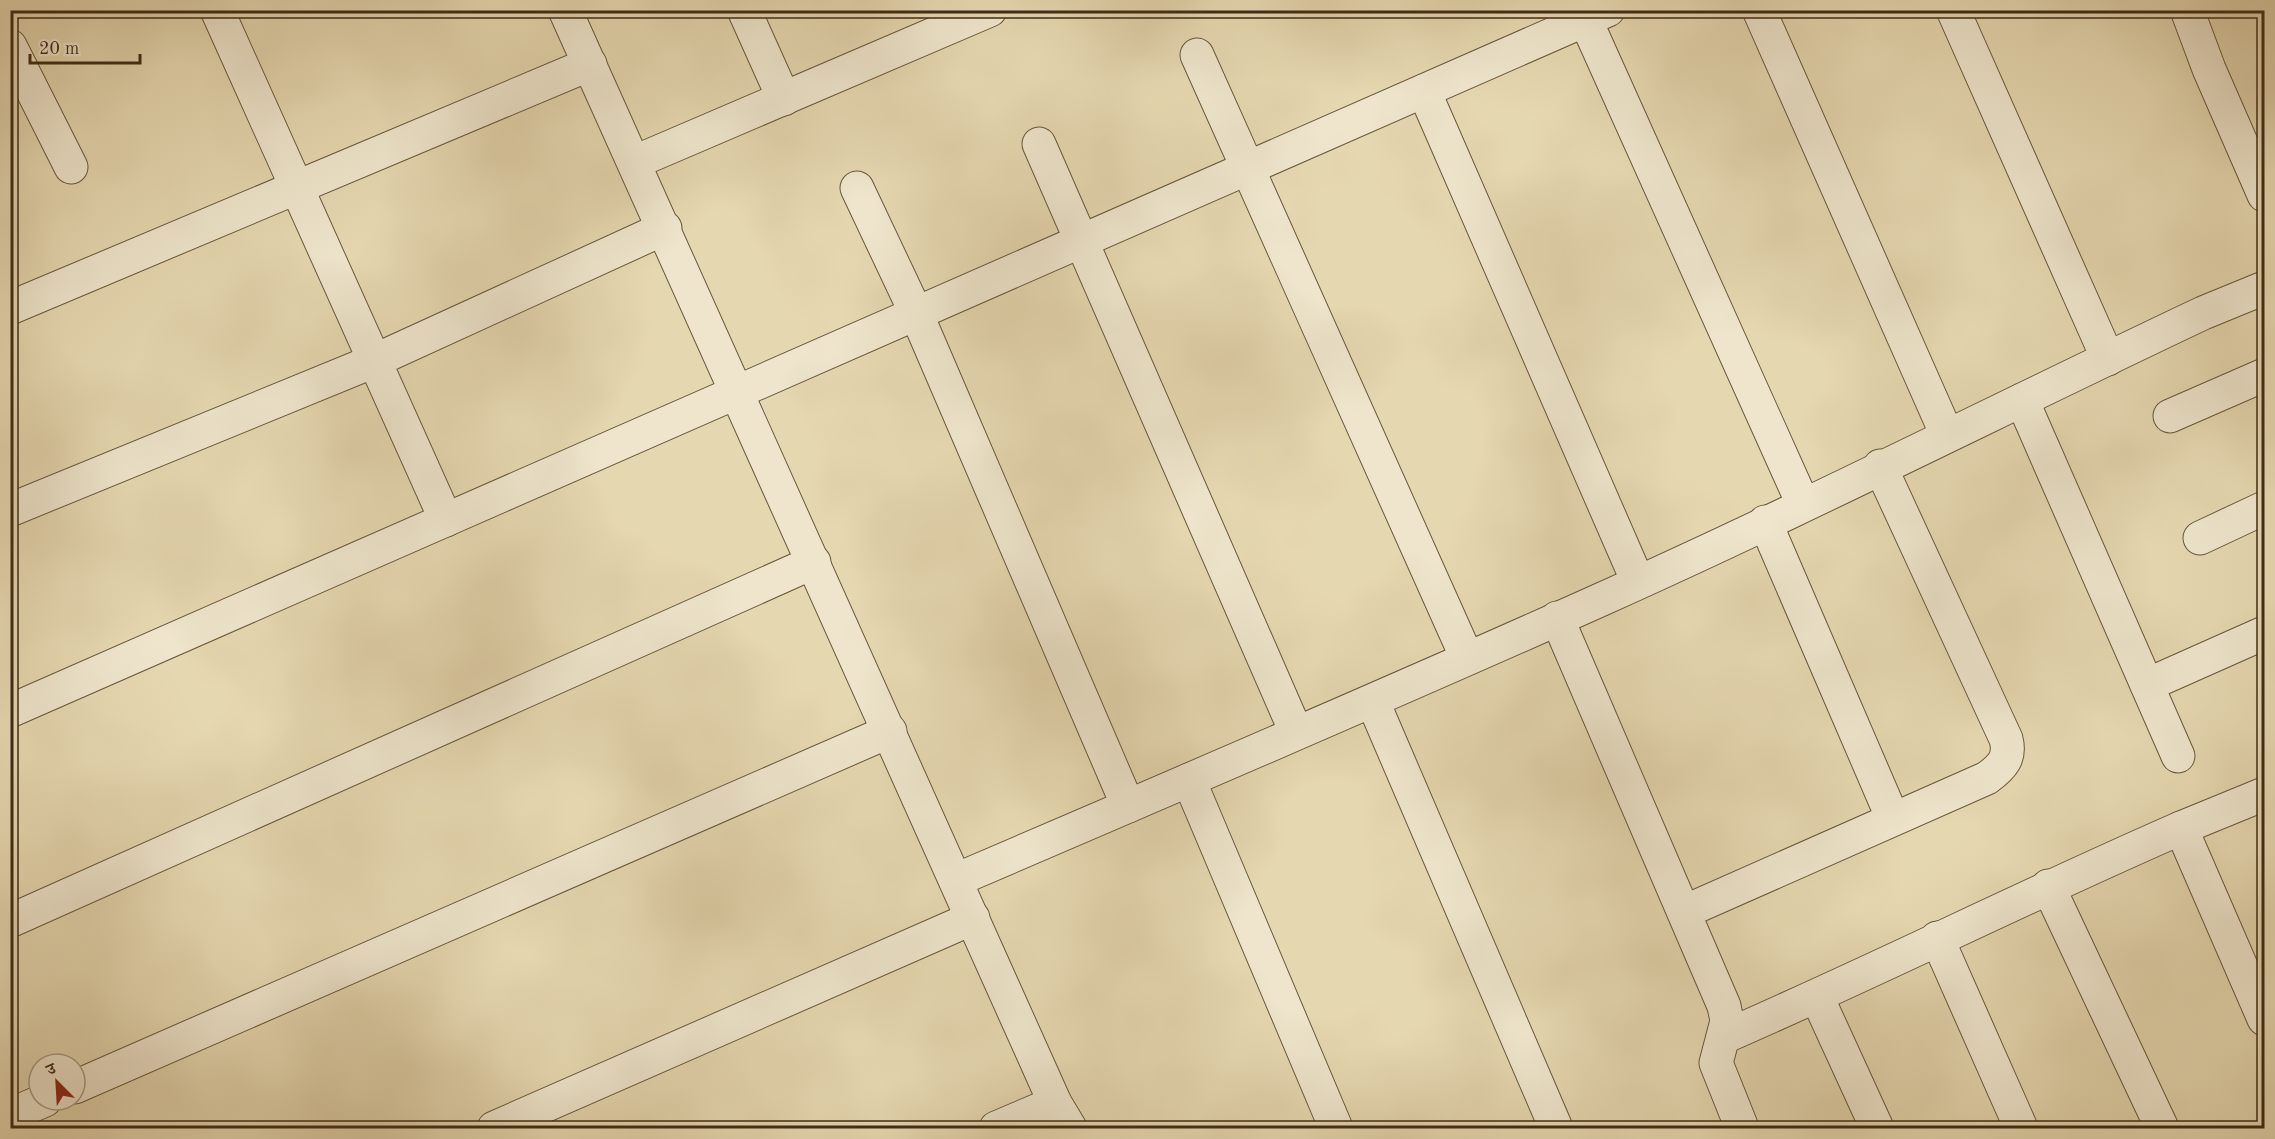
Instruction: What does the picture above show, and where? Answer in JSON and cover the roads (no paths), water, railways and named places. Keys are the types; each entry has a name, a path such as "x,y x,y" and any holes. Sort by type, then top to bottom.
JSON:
{"street":[{"path":"565,10 1063,1116 996,1128"},
{"path":"744,10 784,99"},
{"path":"635,162 990,10"},
{"path":"1759,10 1947,435"},
{"path":"1953,10 2108,359"},
{"path":"2187,10 2209,69 2265,195"},
{"path":"221,12 297,189 446,520"},
{"path":"10,711 1424,91 1592,14 1803,504"},
{"path":"10,46 71,166"},
{"path":"1197,55 1467,658"},
{"path":"10,308 590,64"},
{"path":"1424,91 1638,582"},
{"path":"1039,144 1296,732"},
{"path":"857,188 916,313 1128,806"},
{"path":"10,510 374,361 665,228"},
{"path":"956,880 1296,732 1373,702 1638,582 2203,313 2265,288"},
{"path":"2170,416 2265,375"},
{"path":"2022,400 2178,756"},
{"path":"1684,912 1987,778 2002,767 2009,751 2006,739 1880,466"},
{"path":"2200,538 2265,508"},
{"path":"1765,522 1893,819"},
{"path":"10,921 814,562"},
{"path":"1557,618 1724,1006 1726,1021 1724,1037 1717,1053 1718,1074 1742,1128"},
{"path":"2147,685 2265,633"},
{"path":"1373,702 1556,1128"},
{"path":"87,1082 890,731"},
{"path":"1189,780 1336,1128"},
{"path":"1724,1037 1817,997 2048,886 2265,794"},
{"path":"2181,828 2265,1019"},
{"path":"2048,886 2162,1128"},
{"path":"494,1128 973,918"},
{"path":"1937,938 2022,1128"},
{"path":"1817,997 1877,1128"},
{"path":"10,1115 27,1108"}]}
